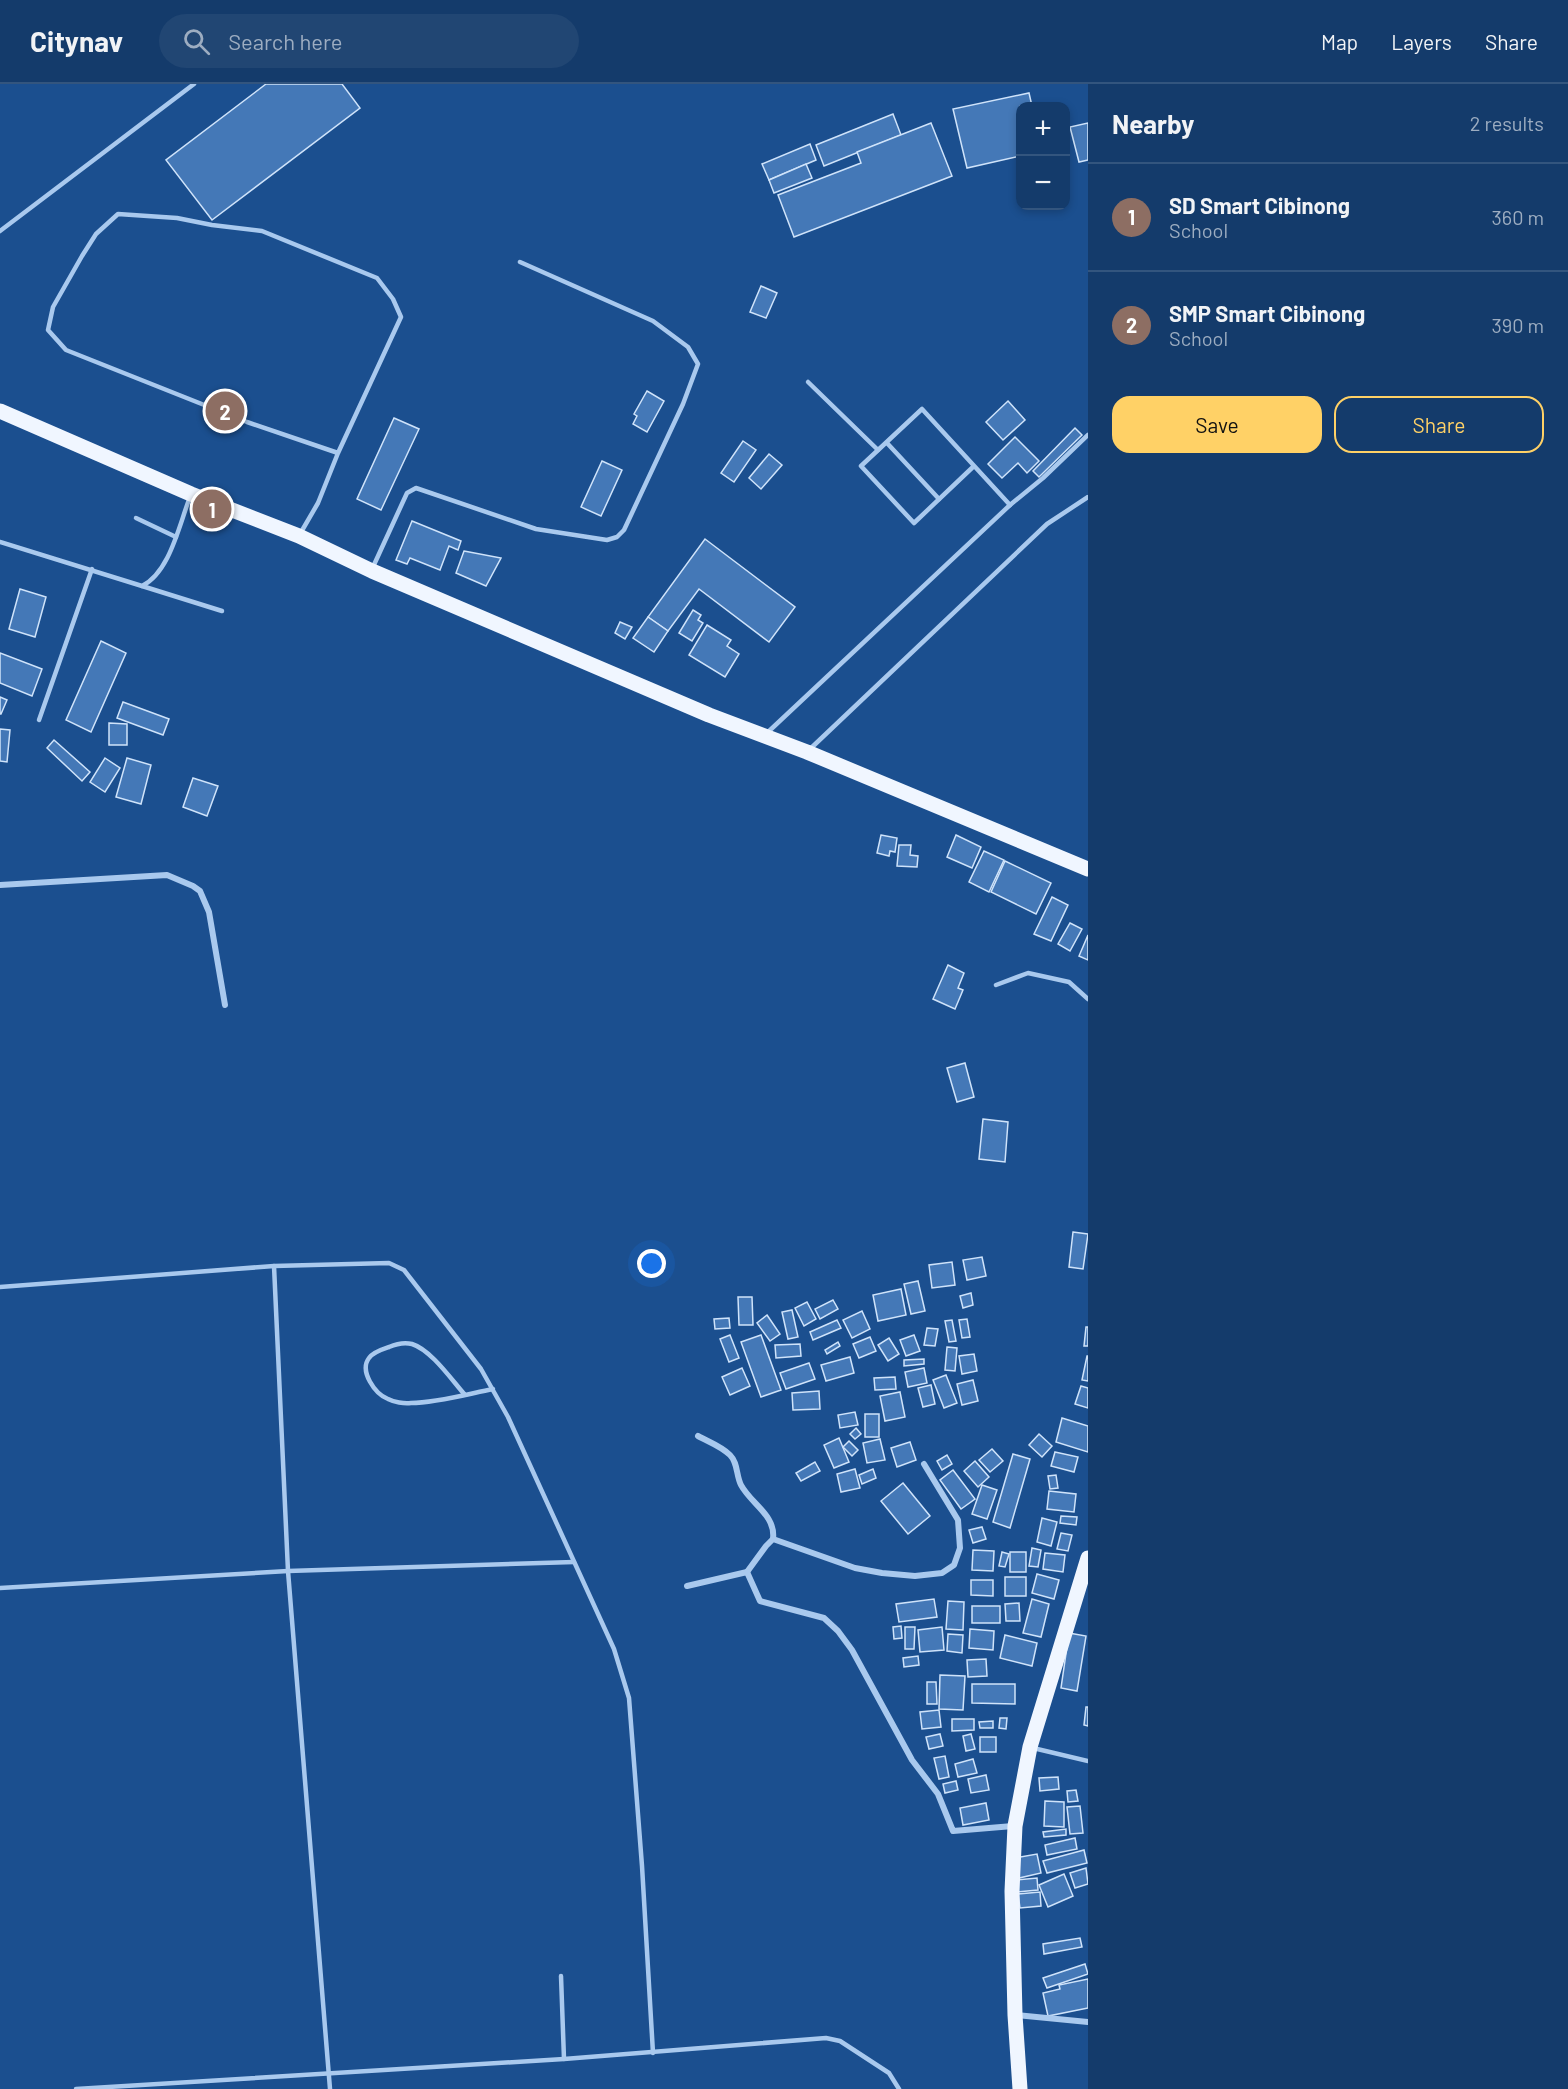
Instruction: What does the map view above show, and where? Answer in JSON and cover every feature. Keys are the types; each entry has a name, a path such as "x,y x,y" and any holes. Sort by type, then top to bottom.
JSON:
{"main road":[{"path":"0,411 191,494 299,536 372,570 709,715 807,752 1088,869"},
{"path":"1020,2089 1015,2015 1012,1891 1015,1826 1030,1747 1088,1558"}],"street":[{"path":"0,885 166,874 193,886 200,891 209,912 225,1005"},
{"path":"687,1586 747,1572 765,1546 773,1539 774,1530 770,1519 742,1486 732,1458 721,1447 698,1436"},
{"path":"773,1539 855,1568 915,1576 942,1573 954,1565 960,1548 958,1520 924,1464"},
{"path":"747,1572 760,1601 824,1618 838,1630 852,1650 912,1760 938,1794 952,1831 1015,1826"},
{"path":"1015,2015 1088,2022"}],"lane":[{"path":"0,231 194,84"},
{"path":"299,536 318,503 338,453 401,317 393,299 377,278 262,231 177,218 118,214 96,234 53,307 48,330 66,351 225,414 338,453"},
{"path":"372,570 407,493 416,488 536,529 607,540 617,537 624,530 683,404 698,364 688,347 653,321 520,262"},
{"path":"808,382 878,450"},
{"path":"974,466 914,523 861,466 922,410 1010,504"},
{"path":"764,736 1010,504 1043,478 1088,435"},
{"path":"886,443 939,499"},
{"path":"142,586 157,575 176,537 191,494"},
{"path":"807,752 1047,524 1088,497"},
{"path":"136,518 176,537"},
{"path":"0,542 222,611"},
{"path":"39,720 92,569"},
{"path":"996,985 1028,973 1069,982 1088,999"},
{"path":"0,1287 274,1266 389,1263 404,1270 482,1369 614,1649 629,1698 642,1866 652,2053"},
{"path":"274,1266 288,1572 330,2089"},
{"path":"465,1395 423,1349 410,1343 396,1344 381,1350 369,1357 365,1367 378,1393 389,1400 410,1404 465,1395 493,1389"},
{"path":"0,1588 288,1572 574,1562"},
{"path":"1030,1747 1088,1761"},
{"path":"561,1976 564,2059"},
{"path":"75,2089 564,2059 826,2038 840,2041 889,2073 899,2089"}],"building":[{"path":"266,84 342,84 360,108 212,220 166,160"},
{"path":"1029,93 1031,102 1016,102 1016,157 967,168 953,109"},
{"path":"893,114 901,135 824,166 816,145"},
{"path":"931,123 952,176 794,237 778,195 861,163 857,152"},
{"path":"1088,123 1088,160 1079,162 1070,127"},
{"path":"810,144 816,160 769,180 762,164"},
{"path":"806,164 812,178 774,193 769,180"},
{"path":"761,286 777,293 766,318 750,312"},
{"path":"647,391 664,401 647,432 633,424 637,416 634,414"},
{"path":"1008,401 1025,420 1003,440 986,422"},
{"path":"394,418 419,429 381,510 357,499"},
{"path":"1075,428 1082,435 1039,477 1033,471"},
{"path":"1015,437 1039,461 1027,473 1018,463 1002,478 988,464"},
{"path":"743,441 756,450 734,482 721,473"},
{"path":"769,454 782,465 761,489 749,478"},
{"path":"602,461 622,470 601,516 581,507"},
{"path":"412,521 461,541 458,550 449,546 440,570 410,558 407,564 396,560"},
{"path":"705,539 795,607 769,642 699,589 668,631 648,617"},
{"path":"464,551 501,558 486,586 456,573"},
{"path":"20,589 46,597 35,637 9,629"},
{"path":"693,610 701,615 698,620 703,623 692,641 679,633"},
{"path":"648,617 668,631 654,652 633,638"},
{"path":"620,622 632,627 625,639 615,633"},
{"path":"707,625 731,640 727,646 739,654 725,677 689,655"},
{"path":"101,641 126,653 91,732 66,720"},
{"path":"0,653 42,669 32,696 0,683"},
{"path":"0,697 7,700 1,714 0,714"},
{"path":"123,702 169,719 163,735 117,718"},
{"path":"109,723 127,724 127,745 109,745"},
{"path":"0,729 10,730 7,762 0,761"},
{"path":"54,740 90,772 82,781 47,748"},
{"path":"105,758 120,768 105,792 90,782"},
{"path":"127,758 151,765 141,804 116,797"},
{"path":"193,778 218,786 207,816 183,807"},
{"path":"881,835 897,838 895,852 890,851 889,856 877,853"},
{"path":"956,835 981,847 972,868 947,857"},
{"path":"899,845 911,845 910,855 918,856 917,867 897,866"},
{"path":"984,851 1004,860 989,892 969,882"},
{"path":"1005,861 1051,883 1036,914 991,892"},
{"path":"1052,897 1068,905 1051,941 1034,934"},
{"path":"1070,923 1082,929 1070,951 1058,944"},
{"path":"1088,935 1088,960 1079,956"},
{"path":"948,965 964,973 958,988 963,990 955,1009 933,999"},
{"path":"965,1063 974,1097 957,1102 947,1068"},
{"path":"983,1119 1008,1122 1005,1162 979,1159"},
{"path":"1073,1232 1088,1234 1083,1269 1069,1267"},
{"path":"982,1257 986,1276 967,1280 963,1260"},
{"path":"952,1262 955,1285 932,1288 929,1265"},
{"path":"918,1281 925,1311 911,1314 904,1284"},
{"path":"901,1289 906,1315 878,1321 873,1295"},
{"path":"971,1293 973,1305 963,1308 960,1296"},
{"path":"738,1297 752,1297 753,1325 739,1325"},
{"path":"833,1300 838,1309 820,1319 815,1309"},
{"path":"807,1302 816,1319 804,1326 795,1308"},
{"path":"792,1310 798,1337 788,1339 782,1312"},
{"path":"862,1311 870,1329 852,1338 843,1320"},
{"path":"767,1315 780,1334 770,1341 757,1323"},
{"path":"729,1318 730,1328 715,1329 714,1319"},
{"path":"967,1319 970,1337 962,1338 959,1320"},
{"path":"837,1320 841,1328 813,1340 810,1332"},
{"path":"952,1320 956,1341 949,1342 945,1321"},
{"path":"1086,1327 1088,1327 1088,1346 1084,1346"},
{"path":"927,1328 938,1329 935,1346 924,1345"},
{"path":"730,1335 739,1358 729,1362 720,1339"},
{"path":"761,1335 781,1390 761,1397 741,1342"},
{"path":"914,1335 920,1351 906,1356 900,1340"},
{"path":"870,1337 876,1351 859,1358 853,1344"},
{"path":"889,1338 899,1354 888,1361 878,1345"},
{"path":"838,1342 840,1346 827,1354 825,1350"},
{"path":"800,1344 801,1356 776,1358 775,1345"},
{"path":"947,1347 957,1348 955,1371 945,1370"},
{"path":"974,1354 977,1371 962,1374 959,1356"},
{"path":"1088,1356 1088,1381 1082,1380"},
{"path":"850,1357 854,1373 826,1381 821,1365"},
{"path":"924,1359 924,1364 904,1366 904,1360"},
{"path":"809,1363 815,1379 786,1389 780,1373"},
{"path":"742,1368 750,1386 730,1395 722,1377"},
{"path":"924,1368 927,1383 908,1387 905,1372"},
{"path":"946,1375 957,1403 944,1408 933,1380"},
{"path":"895,1377 896,1389 875,1390 874,1378"},
{"path":"973,1380 978,1401 962,1405 957,1384"},
{"path":"931,1385 935,1404 923,1407 918,1388"},
{"path":"1081,1386 1088,1388 1088,1408 1075,1404"},
{"path":"819,1391 820,1409 793,1410 792,1393"},
{"path":"900,1392 905,1417 885,1421 880,1396"},
{"path":"855,1412 858,1425 840,1428 838,1415"},
{"path":"865,1414 879,1414 879,1437 865,1437"},
{"path":"1062,1418 1088,1426 1088,1452 1056,1442"},
{"path":"856,1428 861,1434 855,1439 850,1434"},
{"path":"1039,1434 1052,1446 1042,1457 1029,1445"},
{"path":"839,1438 849,1462 834,1468 824,1445"},
{"path":"880,1439 885,1460 867,1463 863,1443"},
{"path":"849,1441 858,1450 852,1456 843,1447"},
{"path":"910,1442 916,1460 897,1467 891,1448"},
{"path":"992,1449 1003,1461 990,1472 979,1460"},
{"path":"1055,1452 1078,1457 1074,1472 1051,1466"},
{"path":"1013,1454 1030,1459 1010,1528 993,1522"},
{"path":"947,1455 952,1464 942,1470 937,1461"},
{"path":"975,1461 989,1477 978,1487 964,1471"},
{"path":"815,1462 820,1471 801,1481 796,1473"},
{"path":"855,1469 860,1488 841,1492 837,1474"},
{"path":"873,1469 876,1478 862,1484 859,1475"},
{"path":"953,1470 975,1499 961,1509 940,1480"},
{"path":"1056,1475 1058,1488 1050,1489 1048,1476"},
{"path":"903,1483 930,1516 908,1534 881,1501"},
{"path":"982,1485 997,1490 987,1519 972,1514"},
{"path":"1049,1491 1076,1494 1074,1512 1047,1509"},
{"path":"1061,1516 1077,1517 1076,1525 1060,1523"},
{"path":"1042,1518 1057,1522 1051,1546 1037,1542"},
{"path":"982,1527 986,1539 973,1543 969,1530"},
{"path":"1061,1533 1072,1535 1068,1551 1057,1549"},
{"path":"1032,1548 1041,1550 1038,1567 1029,1566"},
{"path":"973,1550 994,1551 993,1571 972,1570"},
{"path":"1002,1552 1009,1554 1005,1567 999,1566"},
{"path":"1010,1552 1026,1552 1026,1572 1010,1572"},
{"path":"1045,1553 1065,1555 1063,1572 1043,1569"},
{"path":"1037,1574 1059,1580 1054,1599 1032,1593"},
{"path":"1005,1577 1026,1577 1026,1596 1005,1596"},
{"path":"971,1580 993,1580 993,1596 971,1595"},
{"path":"934,1599 937,1617 899,1622 896,1604"},
{"path":"1032,1599 1049,1604 1041,1637 1023,1633"},
{"path":"948,1601 964,1602 963,1630 946,1629"},
{"path":"1019,1603 1020,1621 1006,1621 1005,1604"},
{"path":"972,1606 1000,1606 1000,1623 972,1623"},
{"path":"901,1626 902,1638 894,1639 893,1627"},
{"path":"905,1627 915,1627 914,1649 905,1649"},
{"path":"942,1627 944,1650 920,1652 918,1630"},
{"path":"970,1629 994,1631 993,1650 969,1648"},
{"path":"1069,1633 1086,1636 1077,1691 1061,1688"},
{"path":"948,1634 963,1635 962,1653 947,1651"},
{"path":"1005,1635 1037,1643 1032,1666 1000,1658"},
{"path":"918,1656 919,1665 904,1667 903,1658"},
{"path":"986,1659 987,1676 968,1677 967,1660"},
{"path":"940,1675 965,1676 963,1710 939,1709"},
{"path":"927,1682 936,1682 937,1704 927,1704"},
{"path":"972,1684 1015,1684 1015,1704 972,1703"},
{"path":"1086,1707 1088,1707 1088,1726 1084,1725"},
{"path":"939,1710 941,1727 922,1729 920,1712"},
{"path":"1000,1718 1007,1718 1006,1729 999,1728"},
{"path":"952,1719 974,1719 974,1730 952,1731"},
{"path":"993,1721 993,1728 980,1728 979,1722"},
{"path":"940,1734 943,1746 929,1749 926,1737"},
{"path":"971,1734 975,1749 966,1751 963,1736"},
{"path":"980,1737 996,1737 996,1752 980,1752"},
{"path":"945,1756 949,1777 939,1779 934,1758"},
{"path":"973,1759 977,1773 958,1777 955,1764"},
{"path":"986,1775 989,1790 971,1793 968,1779"},
{"path":"1058,1777 1059,1789 1040,1791 1039,1778"},
{"path":"956,1781 958,1790 945,1793 943,1784"},
{"path":"1076,1790 1078,1801 1068,1802 1067,1791"},
{"path":"1045,1801 1064,1802 1064,1827 1044,1826"},
{"path":"986,1803 989,1820 963,1825 960,1808"},
{"path":"1080,1806 1083,1833 1070,1834 1067,1807"},
{"path":"1066,1829 1066,1835 1044,1837 1043,1832"},
{"path":"1075,1838 1077,1849 1047,1855 1045,1845"},
{"path":"1084,1850 1087,1863 1047,1873 1043,1861"},
{"path":"1037,1854 1041,1873 1019,1878 1014,1858"},
{"path":"1086,1868 1088,1884 1075,1888 1070,1873"},
{"path":"1064,1874 1073,1896 1048,1907 1039,1885"},
{"path":"1037,1878 1038,1890 1017,1892 1015,1880"},
{"path":"1040,1892 1041,1906 1020,1908 1018,1894"},
{"path":"1080,1938 1082,1947 1044,1954 1043,1944"},
{"path":"1085,1964 1088,1974 1047,1988 1043,1978"},
{"path":"1088,1979 1088,2008 1048,2016 1043,1993 1060,1989 1059,1985"}],"place":[{"name":"SMP Smart Cibinong","path":"225,411"},
{"name":"SD Smart Cibinong","path":"212,509"}]}
